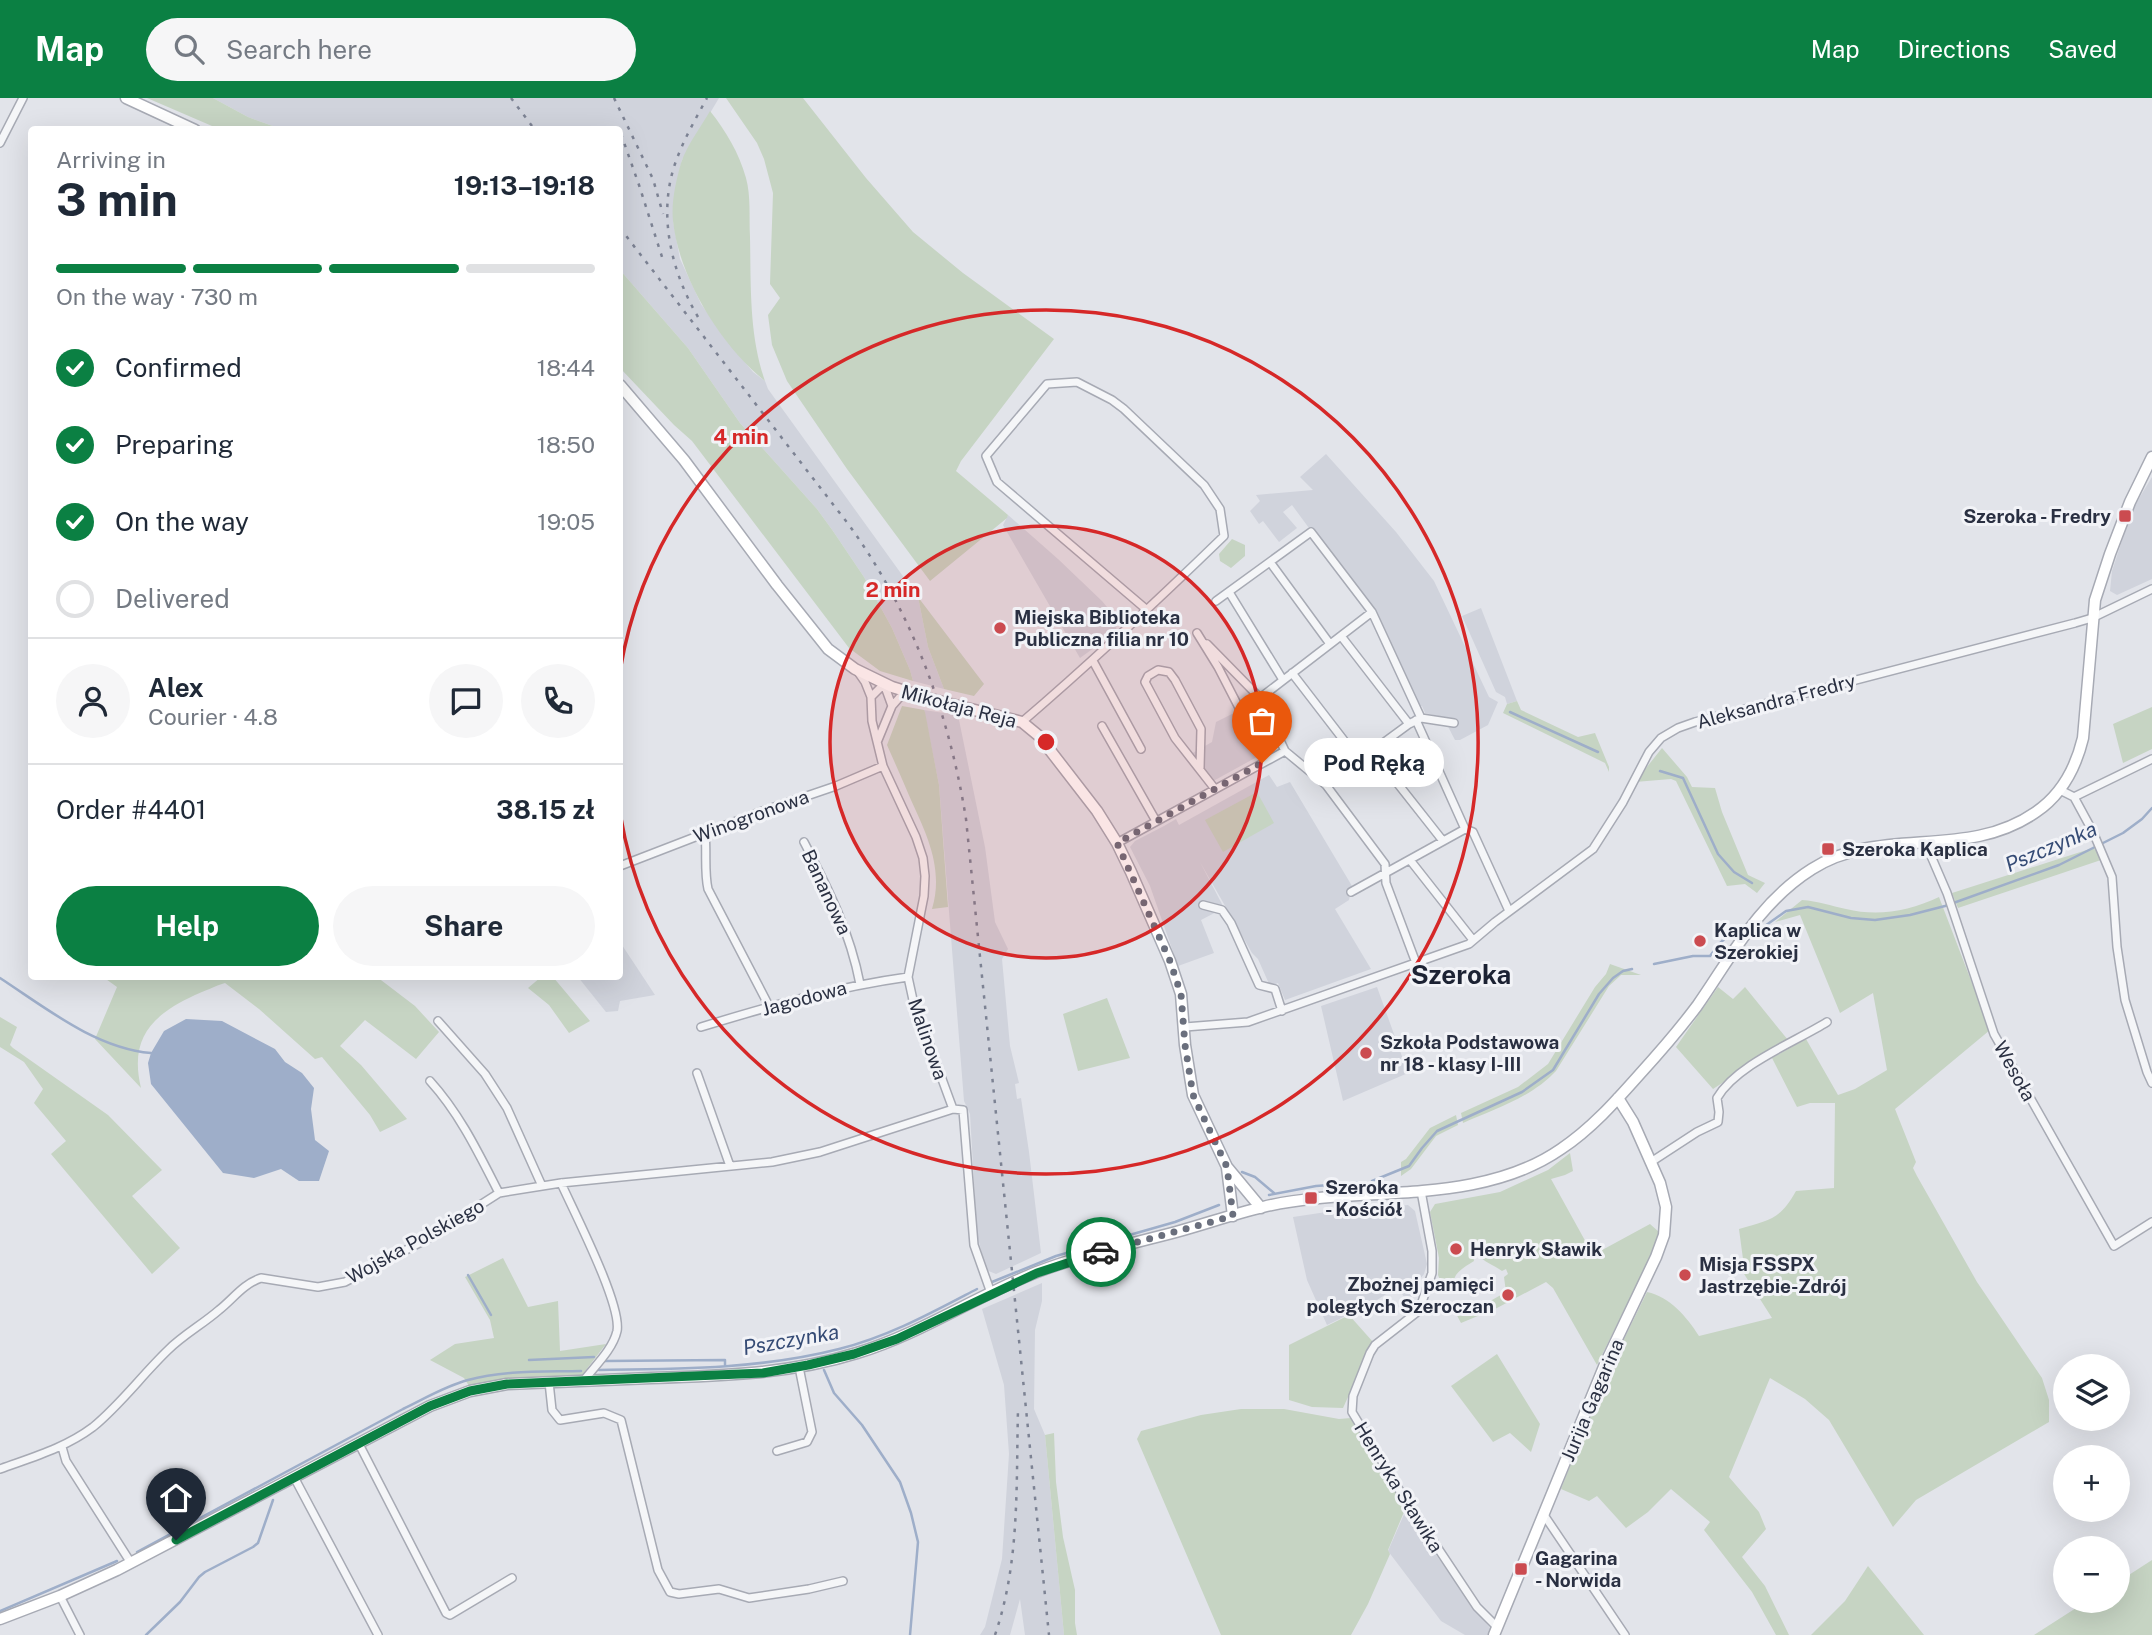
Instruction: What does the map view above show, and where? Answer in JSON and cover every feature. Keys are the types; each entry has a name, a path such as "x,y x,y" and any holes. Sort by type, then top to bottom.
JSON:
{"street":[{"path":"0,143 23,98"},
{"path":"126,98 186,126"},
{"path":"1022,722 1093,661 1147,610 1224,536 1220,509 1204,485 1112,400 1077,382 1047,384 986,456 997,482 1147,610"},
{"name":"Mikołaja Reja","path":"623,389 684,460 828,649 855,669 884,684 909,694 1022,722 1039,736 1097,811 1117,843 1170,961 1181,994 1193,1095 1227,1167 1261,1208"},
{"path":"0,1619 61,1596 131,1563 452,1396 507,1384 763,1373 799,1367 854,1354 897,1339 1037,1273 1093,1254 1261,1208 1327,1196 1421,1191 1478,1182 1540,1162 1580,1135 1618,1098 1694,1010 1753,922 1775,898 1800,877 1825,861 1871,847 1977,838 1999,832 2022,822 2060,790 2079,754 2083,738 2095,600 2130,502 2152,457"},
{"path":"1216,601 1311,533 1372,612 1415,721 1465,829 1473,832 1509,911"},
{"path":"1270,562 1330,644"},
{"name":"Aleksandra Fredry","path":"1185,1027 1248,1023 1469,944 1593,849 1623,802 1649,752 1661,738 1678,728 2092,618 2152,589"},
{"path":"1229,592 1283,680"},
{"path":"1260,698 1372,612"},
{"path":"1274,728 1252,733 1197,633 1260,698 1285,751 1326,785 1385,864 1386,883 1416,963"},
{"path":"1341,636 1415,721"},
{"path":"1093,661 1141,749"},
{"path":"855,669 865,681 871,697 884,684 892,706"},
{"path":"1200,768 1201,729 1175,680 1169,672 1158,670 1148,676 1146,682 1175,738 1215,789"},
{"path":"1292,673 1359,760"},
{"path":"878,740 892,706 899,698 909,694"},
{"name":"Malinowa","path":"871,697 872,721 883,766 916,837 925,870 924,896 908,977 913,1000 953,1109 963,1110 974,1245 991,1293"},
{"path":"1326,785 1415,721 1454,723"},
{"path":"1102,726 1156,821"},
{"path":"1117,843 1285,751"},
{"path":"1372,751 1443,841"},
{"path":"2074,797 2152,759"},
{"name":"Winogronowa","path":"623,865 883,766"},
{"path":"2060,790 2074,797 2093,832 2112,877 2124,1000 2152,1083"},
{"path":"1351,892 1465,829"},
{"path":"705,833 705,874 708,889 769,1006"},
{"name":"Bananowa","path":"804,842 842,918 860,984"},
{"name":"Wesoła","path":"1925,842 1947,893 1994,1034 2114,1246 2152,1222"},
{"path":"1410,860 1473,940"},
{"path":"1203,905 1222,910 1231,923 1259,985 1275,989 1282,1011"},
{"name":"Jagodowa","path":"701,1027 769,1006 860,984 908,977"},
{"path":"438,1021 485,1074 507,1108 542,1186"},
{"path":"1651,1162 1697,1132 1718,1122 1717,1097 1730,1081 1770,1054 1827,1023"},
{"path":"697,1073 730,1166"},
{"path":"430,1081 467,1133 499,1193"},
{"name":"Jurija Gagarina","path":"1495,1631 1606,1362 1661,1245 1666,1226 1666,1207 1660,1183 1633,1122 1618,1098"},
{"name":"Wojska Polskiego","path":"0,1469 62,1447 92,1427 167,1351 207,1321 243,1287 261,1278 318,1287 345,1282 427,1239 499,1193 561,1183 772,1162 820,1152 953,1109"},
{"name":"Mikołaja Reja","path":"1227,1167 1233,1216"},
{"path":"561,1183 613,1301 618,1323 610,1347 584,1380"},
{"name":"Henryka Sławika","path":"1421,1191 1433,1251 1432,1273 1416,1313 1375,1345 1370,1353 1353,1396 1352,1412 1398,1488 1495,1631"},
{"path":"777,1451 807,1442 812,1432 799,1367"},
{"path":"549,1382 552,1410 560,1420 604,1413 621,1420 658,1570 670,1592 679,1594 719,1589 749,1598 843,1581"},
{"path":"359,1444 446,1613 450,1615 512,1578"},
{"path":"62,1447 66,1461 131,1563"},
{"path":"294,1477 378,1635"},
{"path":"1544,1515 1625,1635"},
{"path":"61,1596 80,1635"}],"shaded area":[{"path":"213,98 719,98 682,160 676,186 673,221 680,259 701,304 753,372 765,381 768,389 918,597 928,647 944,689 913,681 892,628 864,577 833,531 817,509 740,423 688,348 623,273 623,126 273,126 248,117"},
{"path":"1326,454 1396,532 1434,581 1489,697 1498,702 1488,725 1460,740 1455,740 1443,717 1425,713 1422,706 1415,710 1379,623 1292,505 1283,512 1297,528 1279,542 1263,521 1259,524 1250,511 1260,501 1256,495 1313,490 1300,477"},
{"path":"2152,477 2152,579 2117,595 2110,591 2112,571 2132,510"},
{"path":"1008,515 1058,559 1117,619 1116,632 1080,658 1003,525"},
{"path":"1481,608 1517,701 1507,704 1505,697 1496,692 1462,616"},
{"path":"1248,706 1268,742 1266,752 1206,785 1189,755 1212,742 1216,722"},
{"path":"924,710 958,715 985,847 995,922 1008,949 1002,959 1010,1046 1019,1083 1015,1084 1017,1099 1021,1098 1041,1253 996,1274 986,1270 977,1234 970,1114 964,1101 939,785"},
{"path":"1269,775 1277,787 1290,782 1352,886 1349,900 1335,909 1371,969 1285,1000 1278,983 1270,986 1258,959 1200,862 1224,908 1201,920 1214,953 1178,966 1150,886 1130,847 1135,841 1176,819 1179,825"},
{"path":"623,947 655,995 620,1001 618,1011 606,1012 580,980 623,980"},
{"name":"Szkoła Podstawowa nr 18 - klasy I-III","path":"1377,987 1408,1073 1343,1101 1321,1006"},
{"path":"1408,1205 1415,1211 1427,1264 1424,1274 1413,1288 1410,1305 1397,1287 1371,1304 1327,1325 1307,1280 1293,1217"},
{"path":"1042,1283 1042,1301 1035,1330 1034,1409 1045,1435 1064,1635 1025,1635 1020,1599 1010,1635 980,1635 985,1627 1002,1559 1009,1454 1004,1385 982,1309"},
{"path":"1405,1512 1491,1629 1488,1635 1465,1635 1441,1621 1388,1551"}],"green space":[{"path":"147,98 213,98 248,117 273,126 212,126"},
{"path":"726,98 803,98 913,232 963,273 1054,339 956,471 1008,515 1007,518 930,581 847,469 787,381 772,345 768,315 780,298 770,284 773,193 757,143"},
{"path":"710,111 736,151 748,185 752,310 756,346 765,381 718,330 693,287 677,243 673,206 679,170 687,150"},
{"path":"623,273 688,348 740,423 817,509 833,531 864,577 892,628 913,681 880,671 849,648 692,441 623,371"},
{"path":"1232,539 1245,545 1245,556 1231,568 1220,561 1219,554"},
{"path":"918,597 984,684 974,696 944,689 928,647"},
{"path":"1517,701 1521,710 1578,737 1595,733 1609,772 1605,763 1503,713 1507,704"},
{"path":"902,706 925,712 939,785 948,907 932,909 936,880 932,853 887,745"},
{"path":"2152,707 2152,749 2123,763 2113,724"},
{"path":"1662,748 1687,777 1692,787 1715,788 1748,875 1765,883 1757,893 1745,884 1727,886 1676,781 1671,779 1635,782"},
{"path":"1257,792 1274,823 1223,852 1205,820"},
{"path":"2093,848 2101,860 1958,908 1952,893"},
{"path":"1939,897 1990,1030 1895,1109 1916,1162 1913,1168 1917,1176 1977,1282 2042,1378 2049,1400 2049,1422 1916,1500 1893,1527 1829,1420 1805,1399 1770,1378 1729,1477 1759,1512 1766,1529 1742,1557 1765,1586 1789,1635 1776,1635 1752,1592 1704,1530 1710,1522 1671,1489 1648,1512 1626,1528 1597,1496 1589,1501 1561,1489 1604,1380 1647,1292 1663,1298 1677,1309 1699,1336 1772,1318 1739,1266 1743,1259 1739,1229 1773,1218 1785,1208 1796,1191 1834,1188 1835,1103 1810,1103 1797,1107 1772,1058 1806,1039 1838,1095 1855,1089 1887,1070 1873,993 1840,1013 1800,915 1775,922 1802,900 1858,911 1882,912 1905,909"},
{"path":"1610,964 1641,975 1621,975 1609,986 1556,1071 1524,1095 1463,1123 1461,1113 1518,1087 1548,1064"},
{"path":"107,980 381,980 415,1006 439,1032 416,1059 365,1020 340,1046 361,1065 407,1119 380,1132 370,1115 322,1057 315,1059 225,983 180,1003 147,1030 138,1055 141,1088 95,1039 117,987"},
{"path":"537,980 556,980 590,1021 569,1033 549,1005 528,988"},
{"path":"1718,987 1733,999 1745,987 1788,1040 1713,1089 1676,1047"},
{"path":"1107,998 1130,1058 1078,1071 1063,1014"},
{"path":"0,1017 17,1027 10,1045 13,1048 108,1115 162,1170 132,1196 180,1248 152,1274 51,1154 66,1141 34,1103 43,1089 24,1062 0,1047"},
{"path":"1456,1115 1458,1125 1436,1136 1411,1169 1401,1176 1401,1162 1430,1128"},
{"path":"1570,1153 1573,1171 1551,1179 1593,1255 1650,1224 1659,1232 1655,1248 1597,1365 1553,1288 1546,1282 1497,1308 1461,1323 1454,1310 1471,1312 1506,1292 1506,1269 1502,1271 1478,1254 1473,1256 1474,1261 1458,1273 1448,1290 1444,1290 1438,1275 1439,1258 1430,1212 1435,1204 1500,1192 1548,1170"},
{"path":"503,1258 528,1307 558,1301 560,1351 606,1344 582,1375 509,1379 469,1386 464,1378 430,1360 455,1344 494,1338 490,1320 465,1277"},
{"path":"1349,1315 1373,1342 1343,1408 1312,1407 1289,1400 1289,1345"},
{"path":"1497,1354 1540,1424 1531,1452 1510,1433 1493,1442 1451,1386"},
{"path":"1241,1409 1284,1409 1339,1419 1351,1418 1408,1509 1404,1512 1388,1550 1390,1554 1368,1604 1351,1635 1221,1635 1137,1439 1141,1431 1201,1415"},
{"path":"1054,1433 1056,1482 1063,1537 1075,1590 1077,1635 1064,1635 1045,1435"},
{"path":"2152,1560 2152,1635 2034,1635 2068,1613 2130,1613 2130,1574"},
{"path":"1868,1566 1924,1635 1811,1635 1845,1601"}],"water":[{"path":"186,1019 222,1021 275,1049 285,1062 302,1073 314,1088 311,1109 315,1140 329,1151 319,1181 299,1181 281,1169 254,1178 223,1173 151,1084 148,1063 151,1053 164,1031"}],"waterway":[{"path":"1510,712 1598,752"},
{"path":"1660,771 1683,778 1718,854 1734,872 1752,883"},
{"name":"Pszczynka","path":"1755,933 1786,911 1808,907 1851,918 1875,920 1945,906 2059,865 2123,833 2152,808"},
{"name":"Pszczynka","path":"1654,964 1693,956 1710,956 1736,928"},
{"name":"Pszczynka","path":"1372,1181 1409,1166 1437,1131 1522,1092 1553,1070 1599,994 1613,978 1632,969"},
{"path":"0,978 53,1014 91,1035 130,1050 151,1053"},
{"path":"1242,1172 1255,1177 1274,1193"},
{"name":"Pszczynka","path":"1269,1195 1316,1186 1358,1183"},
{"name":"Pszczynka","path":"992,1282 1056,1256 1175,1222 1219,1205"},
{"path":"468,1275 491,1315"},
{"name":"Pszczynka","path":"599,1370 720,1367 810,1356 875,1338 977,1289"},
{"path":"529,1360 594,1357"},
{"path":"605,1361 725,1360 725,1366"},
{"path":"824,1370 834,1393 862,1425 900,1482 911,1513 918,1542 910,1635"},
{"name":"Pszczynka","path":"137,1552 403,1409 451,1386 496,1375 581,1371"},
{"name":"Pszczynka","path":"146,1635 180,1602 205,1572 258,1543 273,1500"},
{"path":"0,1611 117,1561"}],"railway":[{"path":"511,98 532,126"},
{"path":"614,98 653,179 663,214"},
{"path":"698,317 680,281 667,221 670,181 676,161 707,98"},
{"path":"623,140 663,260"},
{"path":"623,232 849,525 871,558 909,628 938,702 959,780 966,819 1049,1635"},
{"path":"995,1635 1013,1552 1018,1410"}],"way so far":[{"path":"1101,1252 1233,1216 1227,1167 1193,1095 1181,994 1170,961 1117,843 1262,763"}],"place":[{"name":"Szeroka - Fredry","path":"2125,516"},
{"name":"Miejska Biblioteka Publiczna filia nr 10","path":"1000,628"},
{"name":"Pod Ręką","path":"1262,763"},
{"name":"Szeroka Kaplica","path":"1828,849"},
{"name":"Kaplica w Szerokiej","path":"1700,941"},
{"name":"Szkoła Podstawowa nr 18 - klasy I-III","path":"1366,1053"},
{"name":"Szeroka - Kościół","path":"1311,1198"},
{"name":"Henryk Sławik","path":"1456,1249"},
{"name":"Misja FSSPX Jastrzębie-Zdrój","path":"1685,1275"},
{"name":"Zbożnej pamięci poległych Szeroczan","path":"1508,1295"},
{"name":"Gagarina - Norwida","path":"1521,1569"}],"district":[{"name":"Szeroka","path":"1461,975"}],"route":[{"path":"176,1540 452,1396 507,1384 763,1373 808,1365 854,1354 897,1339 1037,1273 1101,1252"}]}
